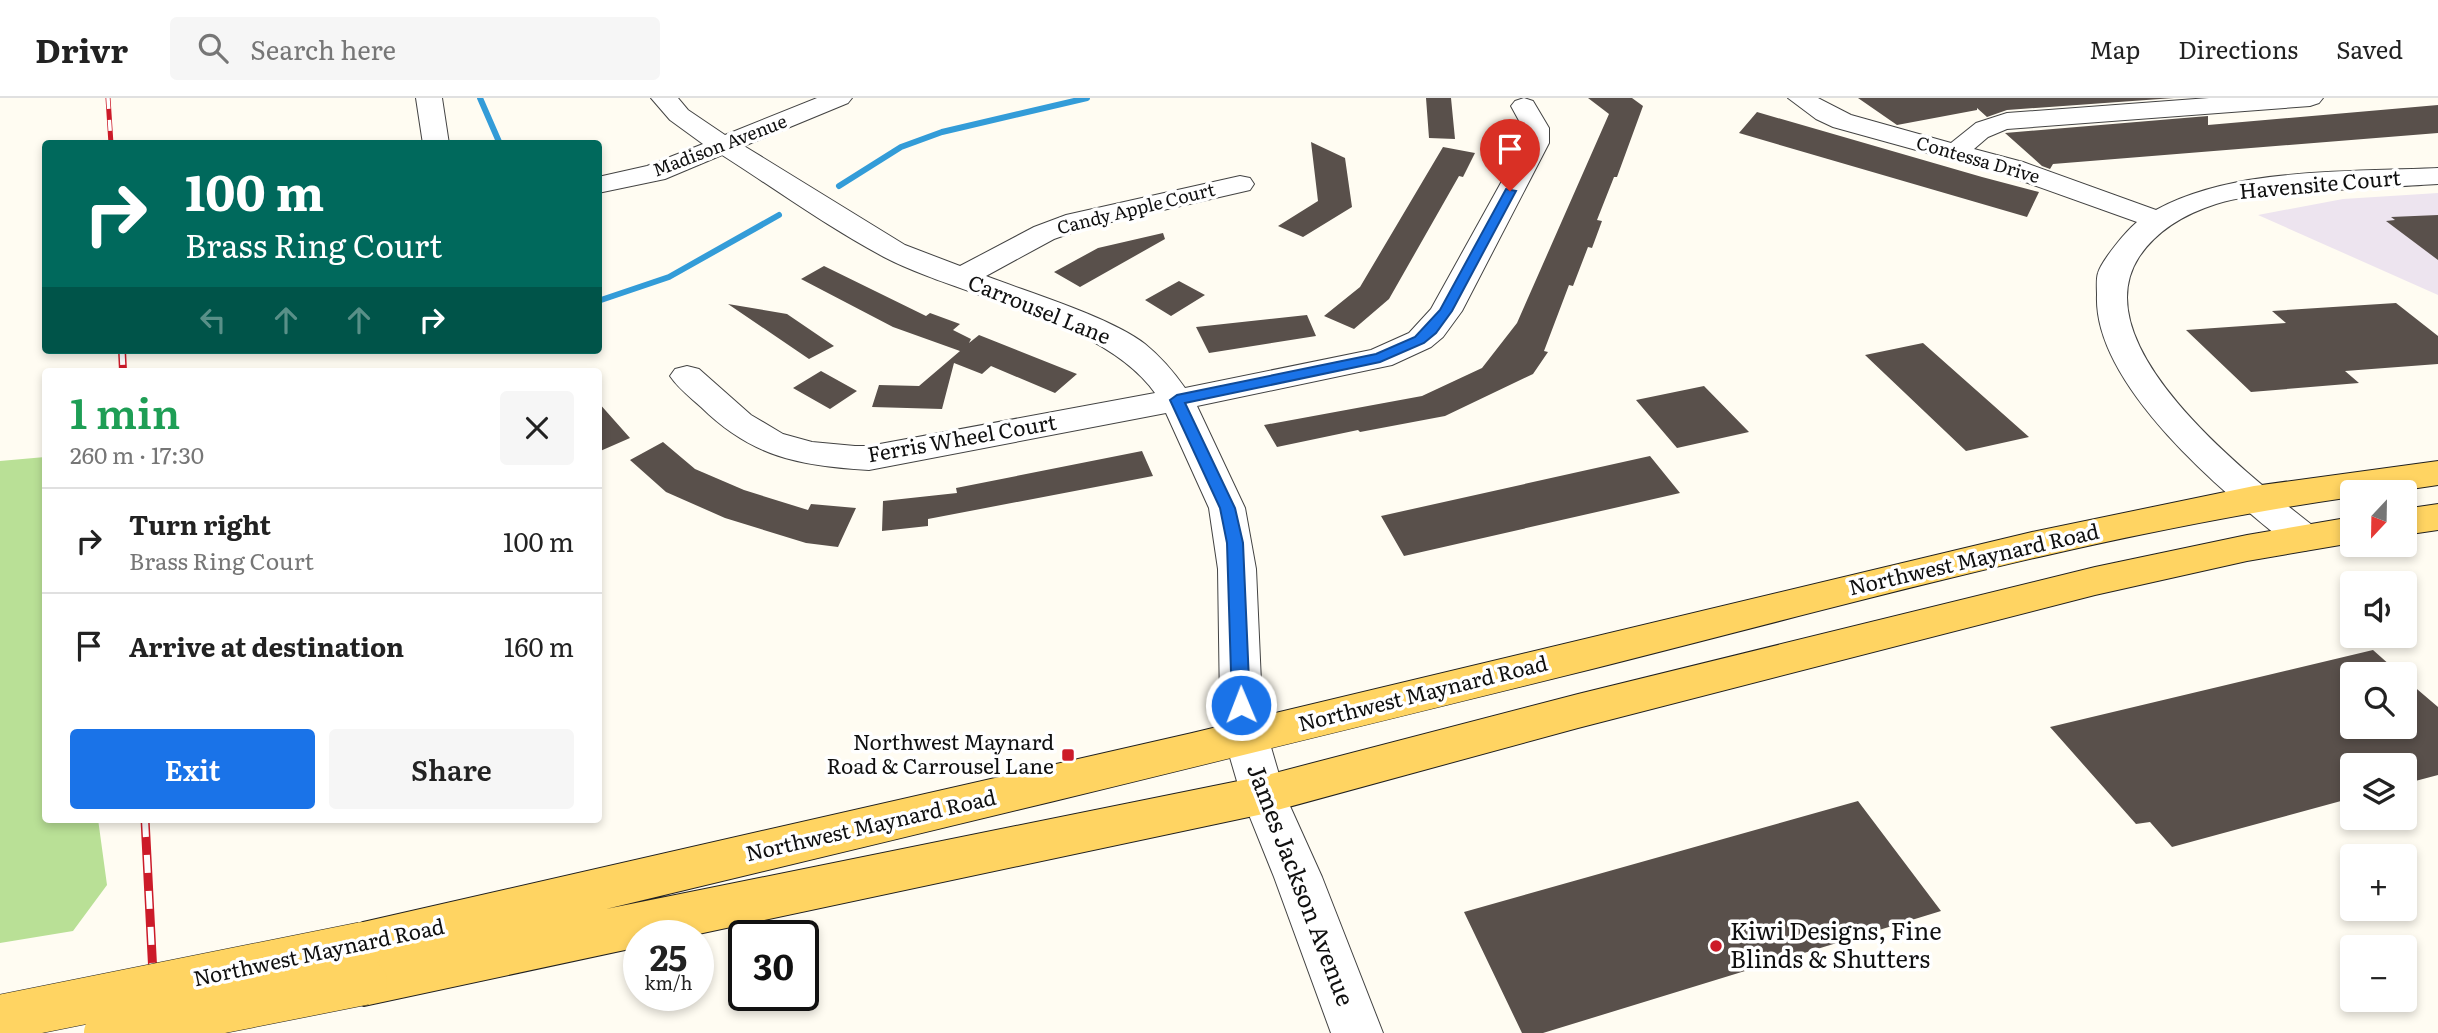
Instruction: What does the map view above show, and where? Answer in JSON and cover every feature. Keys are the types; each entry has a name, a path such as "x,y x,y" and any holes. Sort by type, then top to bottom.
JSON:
{"main road":[{"name":"Northwest Maynard Road","path":"107,1033 364,964 1246,737 2032,545 2254,499 2438,473"},
{"path":"2417,520 2438,517"},
{"name":"Northwest Maynard Road","path":"0,1018 364,964 1263,795 1578,711 2095,581 2340,532"}],"street":[{"path":"429,98 435,140"},
{"name":"Carrousel Lane","path":"664,98 679,115 895,251 1088,327 1131,349 1157,371 1177,400 1227,508 1235,543 1241,705 1246,737"},
{"name":"Madison Avenue","path":"602,185 655,173 839,98"},
{"name":"Contessa Drive","path":"1801,98 1825,114 1842,121 2053,181 2157,220"},
{"path":"1957,152 1974,132 1991,124 2007,121 2310,98"},
{"name":"Ferris Wheel Court","path":"687,376 757,435 788,449 858,457 915,451 1380,358 1420,340 1432,330 1446,311 1536,143 1536,128 1524,106"},
{"name":"Havensite Court","path":"2304,538 2254,499 2163,411 2134,368 2113,317 2114,268 2132,241 2157,220 2214,195 2248,188 2438,176"},
{"name":"Candy Apple Court","path":"960,278 1044,233 1076,221 1240,184"},
{"name":"James Jackson Avenue","path":"1246,737 1263,795 1298,877 1357,1033"}],"shaded area":[{"path":"2438,193 2438,295 2258,215 2343,199"}],"green space":[{"path":"42,457 42,823 99,823 107,885 73,931 0,943 0,461"}],"building":[{"path":"1426,98 1451,98 1455,139 1429,138"},
{"path":"1588,98 1632,98 1643,106 1617,177 1614,177 1597,220 1602,221 1592,248 1588,247 1573,286 1569,285 1544,351 1548,352 1533,374 1445,416 1277,447 1264,425 1422,396 1482,368 1517,323 1609,114"},
{"path":"1858,98 2174,98 2007,110 1987,117 1977,108 1897,125"},
{"path":"2438,105 2438,133 2053,164 2050,169 2042,166 2005,133 2208,116 2208,125"},
{"path":"1757,112 2039,192 2027,217 1739,133"},
{"path":"1311,142 1345,158 1352,207 1303,237 1278,226 1318,201"},
{"path":"1443,147 1475,153 1463,177 1459,176 1389,299 1354,329 1324,316 1360,287"},
{"path":"2438,215 2438,260 2386,221 2395,220 2391,217"},
{"path":"1163,233 1165,239 1080,287 1054,272 1098,248"},
{"path":"824,266 926,316 930,313 960,324 953,330 971,339 969,343 979,335 1077,374 1055,393 991,366 982,374 954,363 942,409 872,407 879,385 919,386 960,351 893,327 801,279"},
{"path":"1179,281 1205,295 1171,316 1145,300"},
{"path":"2396,303 2438,336 2438,364 2345,371 2359,383 2251,392 2186,330 2286,323 2272,311"},
{"path":"728,304 787,314 834,346 809,359"},
{"path":"1307,315 1316,336 1209,353 1196,327"},
{"path":"1923,343 2029,437 1966,451 1865,355"},
{"path":"821,371 857,391 830,409 793,388"},
{"path":"1704,386 1749,432 1677,448 1636,400"},
{"path":"602,406 630,438 602,450"},
{"path":"663,442 695,469 744,490 808,510 811,504 856,508 838,547 806,543 725,518 666,492 630,460"},
{"path":"1142,451 1153,476 928,519 928,526 882,531 883,501 957,493 956,488"},
{"path":"1650,456 1680,493 1404,556 1381,516"},
{"path":"2373,650 2386,662 2340,662 2340,739 2417,739 2417,689 2438,707 2438,775 2417,781 2417,753 2340,753 2340,801 2172,847 2150,822 2136,824 2050,727"},
{"path":"1858,801 1941,911 1543,1033 1522,1033 1464,912"}],"waterway":[{"path":"480,98 498,140"},
{"path":"839,186 901,147 942,132 1087,98"},
{"path":"602,300 669,277 779,215"}],"railway":[{"path":"108,98 111,140"},
{"path":"122,354 123,368"},
{"path":"145,823 156,1033"}],"place":[{"name":"Northwest Maynard Road & Carrousel Lane","path":"1068,755"},
{"name":"Kiwi Designs, Fine Blinds & Shutters","path":"1716,946"}],"route":[{"path":"1241,705 1235,543 1227,508 1177,400 1380,358 1420,340 1432,330 1446,311 1510,191"}]}
